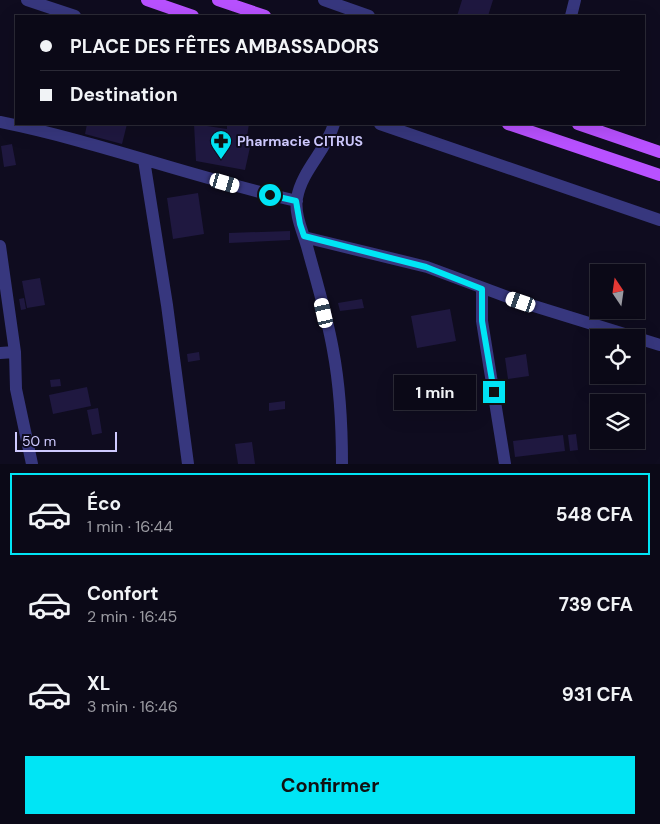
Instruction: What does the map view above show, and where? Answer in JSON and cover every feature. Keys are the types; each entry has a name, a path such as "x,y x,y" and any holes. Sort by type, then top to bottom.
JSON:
{"main road":[{"path":"147,0 190,15"},
{"path":"218,0 261,15"},
{"path":"511,125 660,175"},
{"path":"581,125 660,152"}],"street":[{"path":"28,0 72,15"},
{"path":"324,0 362,15"},
{"path":"571,15 575,0"},
{"path":"0,122 296,201"},
{"path":"334,125 331,134 307,170 296,201 300,224 333,350 339,394 342,464"},
{"path":"383,125 660,220"},
{"path":"144,160 167,306 188,464"},
{"path":"304,236 426,267 482,289 660,345"},
{"path":"0,246 15,352 16,389 32,464"},
{"path":"482,289 482,321 504,464"},
{"path":"0,353 15,352"}],"building":[{"path":"462,0 493,0 488,15 457,15"},
{"path":"87,125 127,125 122,144 85,134"},
{"path":"194,125 227,129 227,125 249,125 247,136 252,138 245,170 196,161"},
{"path":"12,144 16,165 4,167 1,146"},
{"path":"198,193 204,234 173,239 167,198"},
{"path":"290,231 290,240 229,243 229,233"},
{"path":"40,278 45,305 27,308 22,281"},
{"path":"24,298 26,309 21,310 19,299"},
{"path":"362,299 364,308 340,311 338,303"},
{"path":"450,309 456,341 417,348 411,316"},
{"path":"199,352 200,360 188,362 187,354"},
{"path":"526,354 529,376 508,379 505,358"},
{"path":"60,379 61,386 51,387 50,380"},
{"path":"87,387 91,406 53,414 49,395"},
{"path":"285,401 285,409 269,411 269,403"},
{"path":"98,408 102,433 92,435 87,410"},
{"path":"576,434 578,450 570,451 568,435"},
{"path":"563,435 565,451 515,457 513,441"},
{"path":"252,442 255,464 238,464 235,444"}],"place":[{"name":"Pharmacie CITRUS","path":"221,160"}],"route":[{"path":"270,195 296,201 304,236 426,267 482,289 482,321 494,392"}]}
